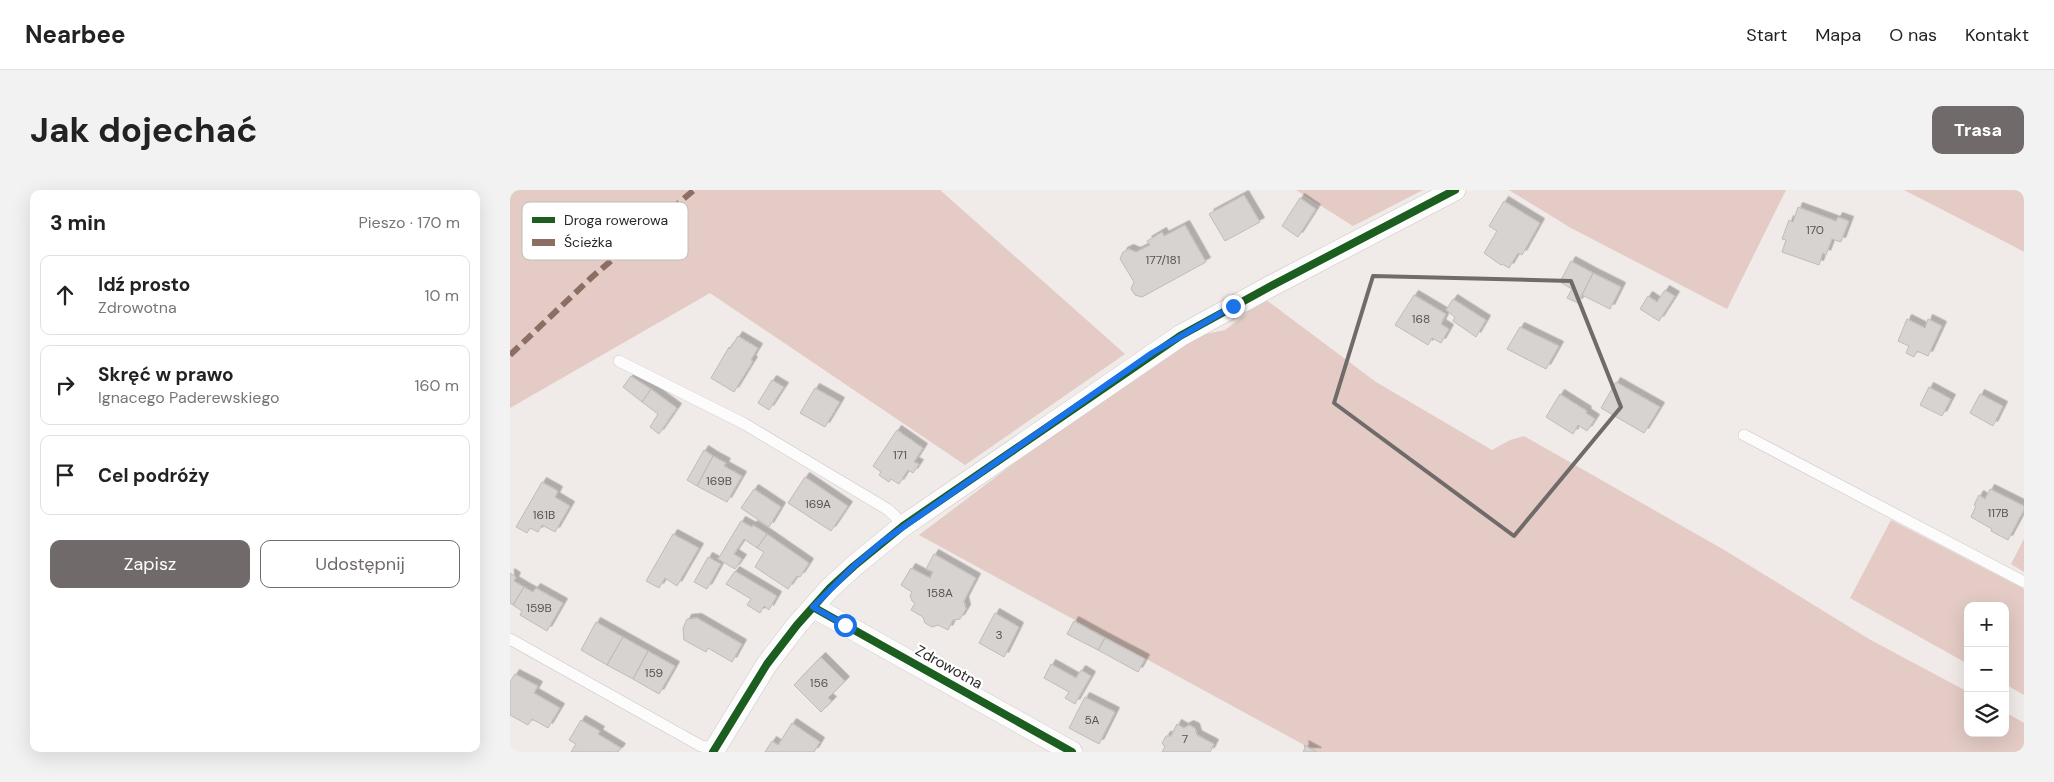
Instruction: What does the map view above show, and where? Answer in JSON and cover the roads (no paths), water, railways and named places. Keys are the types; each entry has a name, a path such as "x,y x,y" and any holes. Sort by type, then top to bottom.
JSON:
{"street":[{"path":"717,751 767,664 813,607 854,566 903,526 1180,336 1455,190"},
{"name":"Zdrowotna","path":"813,607 1072,752"}],"lane":[{"path":"619,361 742,423 887,509 894,514 903,526"},
{"path":"1744,435 2024,582"},
{"path":"510,638 701,746 717,751"}]}
